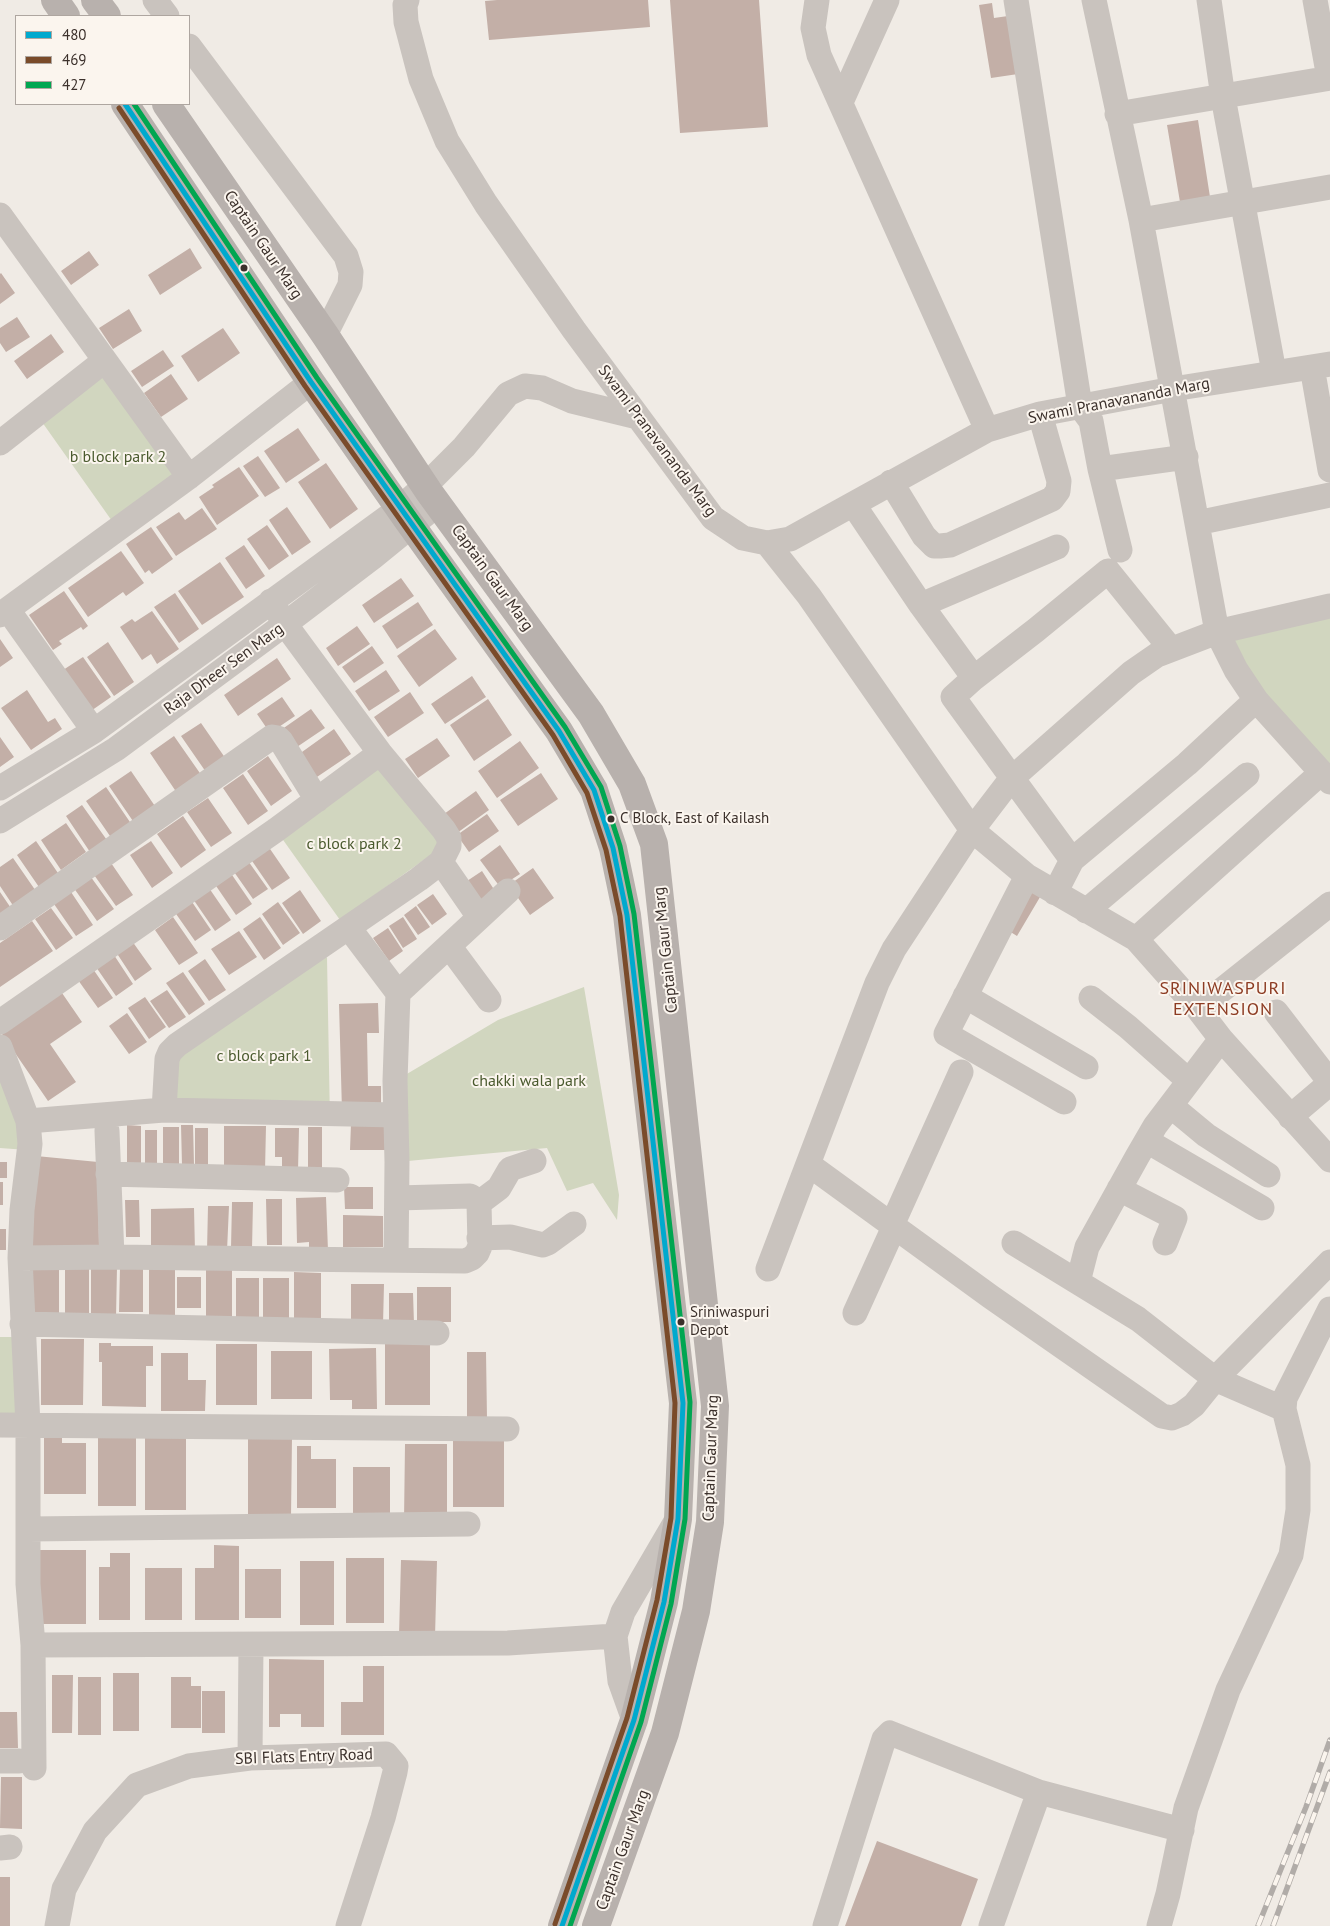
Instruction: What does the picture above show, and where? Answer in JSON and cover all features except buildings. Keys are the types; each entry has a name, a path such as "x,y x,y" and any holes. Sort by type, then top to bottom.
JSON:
{"main road":[{"path":"55,0 65,15"},
{"path":"95,0 105,15"},
{"name":"Captain Gaur Marg","path":"126,105 311,382 559,731 594,790 613,848 628,915 683,1403 678,1519 664,1602 634,1720 564,1919"},
{"name":"Captain Gaur Marg","path":"167,105 325,335 432,495 591,714 632,784 654,844 715,1406 710,1522 696,1611 665,1733 596,1926"}],"street":[{"path":"155,0 166,15"},
{"name":"Swami Pranavananda Marg","path":"407,0 404,5 406,22 421,79 446,141 486,204 574,330 713,518 743,538 768,543 790,539 987,430 1040,414 1173,389 1321,366"},
{"path":"817,0 813,28 819,55 987,430"},
{"path":"841,102 887,0"},
{"path":"1016,0 1080,406 1091,421 1100,469 1120,550"},
{"path":"1094,0 1141,220 1217,632 1236,670 1256,700 1326,778 1136,940"},
{"path":"1209,0 1223,97 1274,372"},
{"path":"1117,114 1329,78 1314,0"},
{"path":"190,47 346,256 352,272 350,285 325,335"},
{"path":"1141,220 1330,187"},
{"path":"0,215 189,477"},
{"path":"0,443 104,360"},
{"path":"1321,366 1330,470"},
{"path":"94,731 4,612 189,477 311,382"},
{"name":"Raja Dheer Sen Marg","path":"0,788 94,731 271,601 406,517 432,495 464,447 508,394 526,386 542,388 572,401 638,416"},
{"path":"891,482 924,536 934,546 950,544 1052,498 1058,491 1059,481 1040,414"},
{"path":"1100,469 1186,457"},
{"path":"1197,523 1330,495"},
{"path":"853,504 921,605 974,678"},
{"name":"Raja Dheer Sen Marg","path":"0,821 116,749 285,624 373,557 406,517"},
{"path":"768,543 809,596 972,830 1027,876 1136,940 1198,1009 1220,1039 1330,1160"},
{"path":"921,605 1057,547"},
{"path":"1072,860 1011,779 953,697 1108,571 1171,649"},
{"path":"164,1110 167,1059 170,1052 177,1045 349,928 440,862 448,851 449,838 444,830 380,753 285,624 271,601"},
{"path":"768,1269 876,983 894,949 972,830 1011,779 1131,673 1157,655 1217,632 1330,606"},
{"path":"1055,893 1072,860 1188,764 1256,700"},
{"path":"0,928 272,737 278,738 281,741 317,800"},
{"path":"0,1022 317,800 380,753"},
{"path":"1086,911 1247,775"},
{"path":"440,862 479,918"},
{"path":"1027,876 946,1034 1064,1102"},
{"path":"398,994 508,891"},
{"path":"1198,1009 1330,904"},
{"path":"349,928 398,994 395,1081 396,1260"},
{"path":"449,946 489,1000"},
{"path":"965,996 1086,1068"},
{"path":"1091,998 1128,1027 1189,1081"},
{"path":"1276,1012 1330,1082 1290,1117"},
{"path":"1078,1282 1087,1247 1146,1141 1220,1039"},
{"path":"0,1047 28,1121 30,1151 22,1210 20,1258 28,1425 28,1584 33,1645 18,1763"},
{"path":"855,1313 960,1072"},
{"path":"1171,1106 1206,1135 1268,1175"},
{"path":"28,1121 164,1110 396,1115"},
{"path":"107,1131 112,1257"},
{"path":"1146,1141 1262,1208"},
{"path":"479,1203 499,1188 510,1168 534,1162"},
{"path":"808,1164 991,1297 1162,1416 1172,1418 1182,1414 1194,1405 1215,1379 1330,1262"},
{"path":"108,1174 337,1180"},
{"path":"1119,1189 1175,1218 1165,1243"},
{"path":"397,1198 470,1196 479,1203"},
{"path":"20,1258 112,1257 465,1261 472,1258 480,1246 479,1203"},
{"path":"479,1238 510,1238 543,1245 574,1224"},
{"path":"1014,1243 1138,1319 1215,1379 1284,1409"},
{"path":"1159,1926 1168,1894 1186,1808 1228,1690 1291,1555 1298,1510 1298,1465 1284,1409 1285,1398 1330,1309"},
{"path":"22,1324 437,1333"},
{"path":"0,1425 507,1429"},
{"path":"634,1720 620,1681 615,1636 623,1612 678,1519"},
{"path":"29,1529 468,1524"},
{"path":"33,1645 508,1644 615,1636"},
{"path":"250,1645 250,1758"},
{"path":"825,1926 884,1739 890,1733 1039,1792 1182,1830"},
{"name":"SBI Flats Entry Road","path":"57,1926 64,1889 95,1831 137,1785 189,1766 250,1758 386,1754 396,1766 383,1818 348,1926"},
{"path":"991,1926 1039,1792"},
{"path":"564,1919 596,1926"}],"green space":[{"name":"b block park 2","path":"107,370 180,473 112,521 42,422"},
{"path":"1330,610 1330,779 1241,674 1228,630"},
{"name":"c block park 2","path":"380,765 446,844 340,920 276,830"},
{"name":"c block park 1","path":"327,957 330,1122 153,1118 160,1054"},
{"name":"chakki wala park","path":"584,987 619,1195 617,1220 593,1183 567,1191 547,1148 397,1162 395,1081 498,1020"},
{"path":"0,1057 27,1150 0,1148"},
{"path":"0,1337 24,1337 25,1428 0,1428"}],"railway":[{"path":"1258,1926 1306,1807 1330,1740"},
{"path":"1273,1926 1330,1772"}],"transit line":[{"name":"480","path":"126,105 311,382 559,731 594,790 613,848 627,915 683,1403 678,1519 664,1602 634,1720 562,1926"},
{"name":"427","path":"135,105 317,378 565,727 601,787 620,846 634,914 690,1402 685,1519 671,1604 641,1722 570,1926"},
{"name":"469","path":"119,108 305,386 553,735 587,793 606,850 620,916 675,1403 671,1518 657,1600 627,1718 555,1924"}],"place":[{"name":"C Block, East of Kailash","path":"611,819"},
{"name":"Sriniwaspuri Depot","path":"681,1322"}],"district":[{"name":"SRINIWASPURI EXTENSION","path":"1223,1000"}]}
